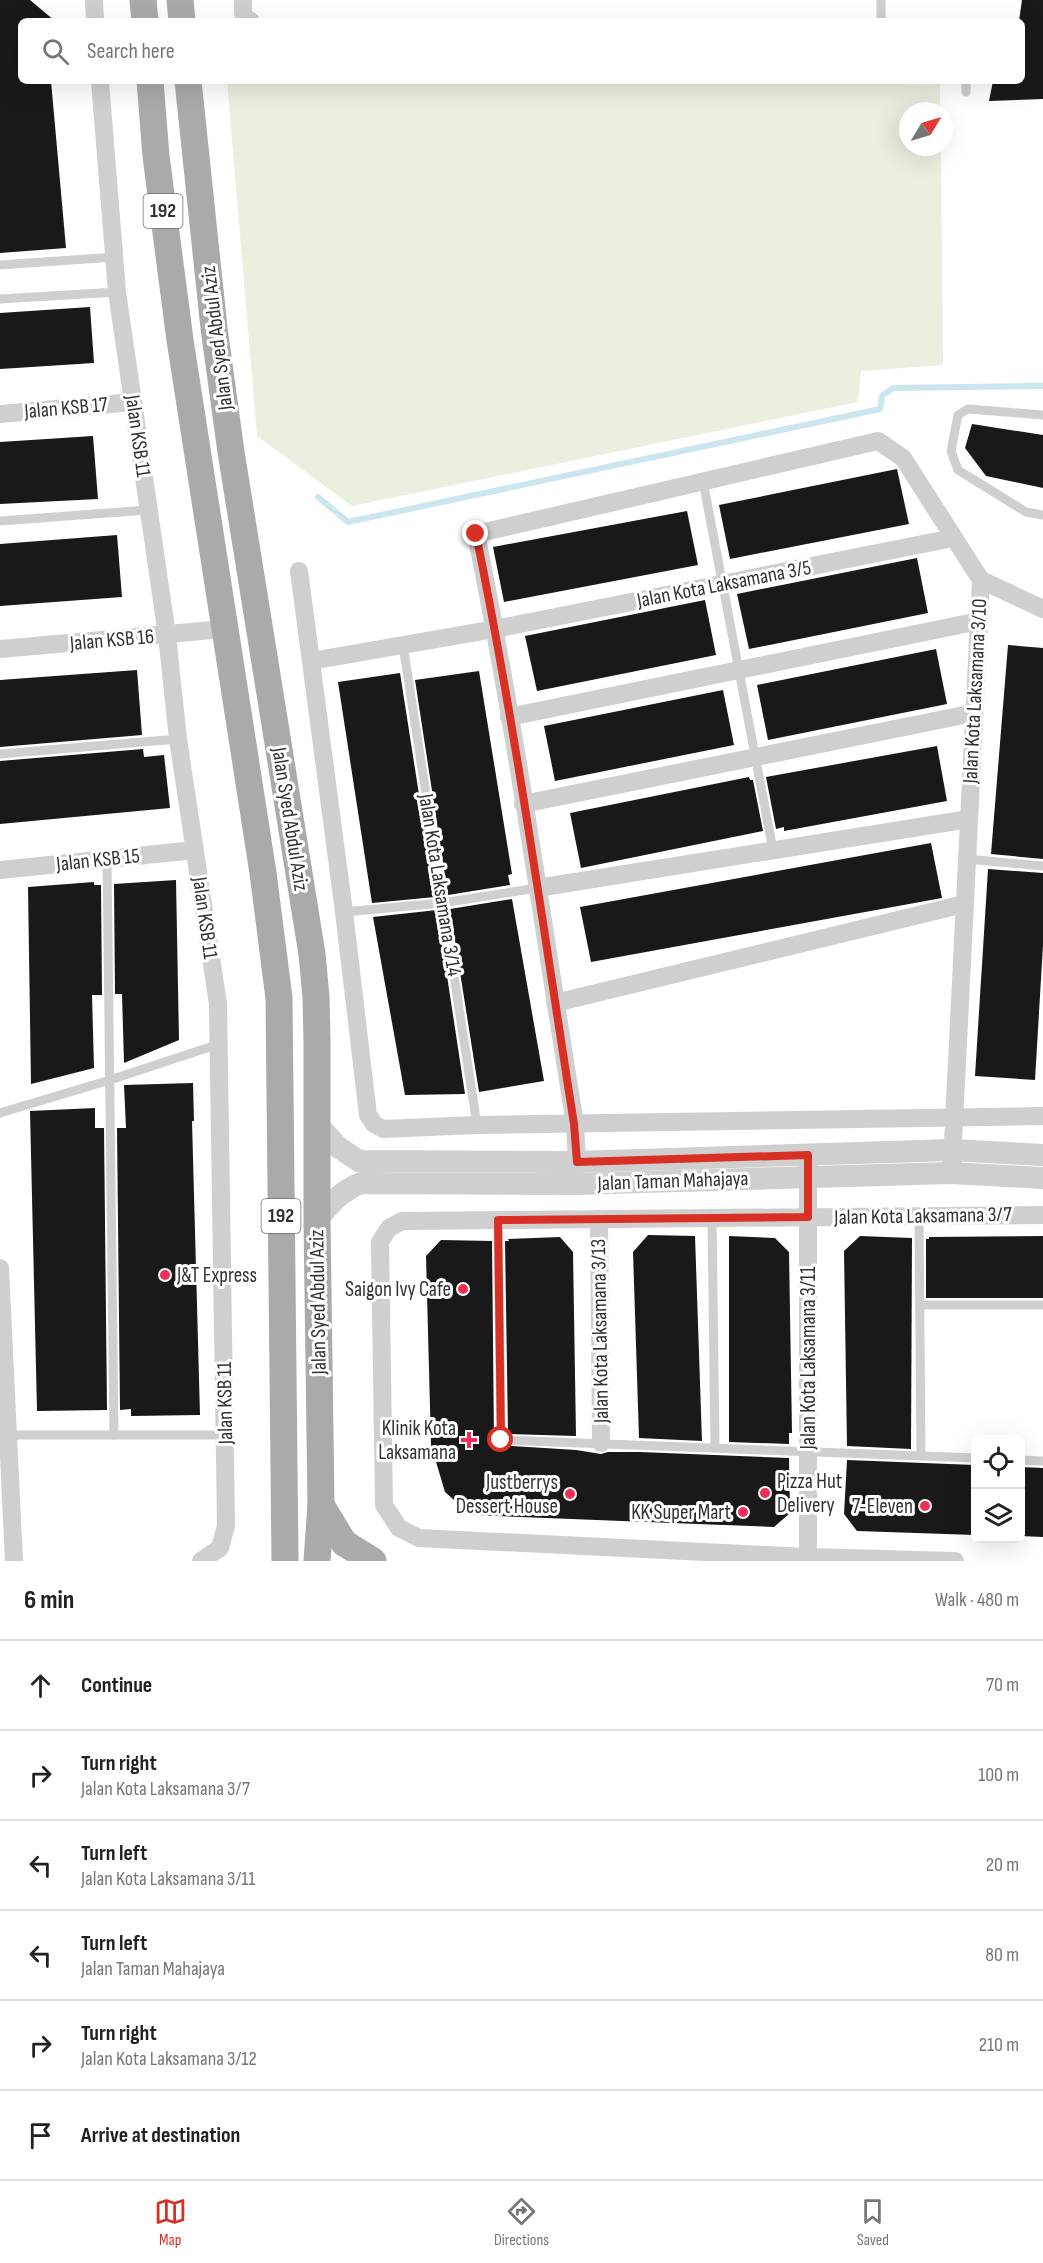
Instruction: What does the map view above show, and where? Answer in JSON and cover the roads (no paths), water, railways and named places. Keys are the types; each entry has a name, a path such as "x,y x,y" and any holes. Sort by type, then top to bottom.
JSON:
{"main road":[{"path":"143,0 145,18"},
{"path":"180,0 182,18"},
{"name":"Jalan Syed Abdul Aziz","path":"150,84 156,156 178,328 264,873 279,998 285,1561"},
{"name":"Jalan Syed Abdul Aziz","path":"188,84 214,328 234,468 312,954 316,997 321,1505 317,1561"},
{"path":"321,1505 344,1543 373,1561"},
{"path":"267,1561 284,1522"}],"street":[{"path":"94,0 95,18"},
{"path":"243,0 246,18"},
{"name":"Jalan KSB 11","path":"100,84 117,292 166,635 178,739 218,1004 226,1526 220,1548 201,1561"},
{"name":"Jalan KSB 17","path":"0,414 133,402"},
{"name":"Jalan Kota Laksamana 3/10","path":"495,629 476,534 878,441 903,458 981,580 951,1173"},
{"name":"Jalan Kota Laksamana 3/5","path":"310,661 495,629 953,538"},
{"path":"299,571 368,1115 374,1124 383,1129 477,1125 1043,1116"},
{"path":"981,580 1043,609"},
{"path":"509,717 979,621"},
{"name":"Jalan KSB 16","path":"0,649 224,629"},
{"path":"495,629 574,1124 577,1162"},
{"path":"524,804 974,713"},
{"path":"537,888 969,819"},
{"name":"Jalan KSB 15","path":"0,870 195,850"},
{"path":"555,1003 964,904"},
{"name":"Jalan Taman Mahajaya","path":"317,1124 338,1146 359,1161 808,1166 1043,1178"},
{"name":"Jalan Taman Mahajaya","path":"317,1221 333,1201 347,1189 361,1184 575,1184 808,1166 952,1150 1043,1155"},
{"name":"Jalan Kota Laksamana 3/11","path":"807,1559 808,1166"},
{"name":"Jalan Kota Laksamana 3/7","path":"807,1559 420,1538 399,1528 384,1504 380,1242 389,1228 402,1221 1043,1215"},
{"name":"Jalan Kota Laksamana 3/13","path":"599,1219 602,1443"},
{"path":"0,1269 4,1435 14,1561"},
{"path":"807,1559 956,1561"}],"lane":[{"path":"881,0 881,18"},
{"path":"966,84 966,92"},
{"path":"0,265 115,257"},
{"path":"0,299 117,292"},
{"path":"1043,415 968,409 958,415 951,451 958,470 1026,512 1043,515"},
{"path":"703,481 773,850"},
{"path":"0,521 148,510"},
{"name":"Jalan Kota Laksamana 3/14","path":"403,645 477,1125"},
{"path":"0,754 178,739"},
{"path":"107,859 114,1435"},
{"path":"966,859 1043,866"},
{"path":"344,912 442,903 537,888"},
{"path":"0,1113 219,1044"},
{"path":"919,1216 921,1456"},
{"path":"712,1218 715,1448"},
{"path":"498,1220 501,1440 971,1458"},
{"path":"920,1305 1043,1305"},
{"path":"4,1435 225,1435"},
{"path":"1025,1460 1043,1461"}],"waterway":[{"path":"318,497 348,522 880,409 882,396 893,388 1043,386"}],"place":[{"name":"J&T Express","path":"165,1275"},
{"name":"Saigon Ivy Cafe","path":"463,1289"},
{"name":"Klinik Kota Laksamana","path":"469,1440"},
{"name":"Pizza Hut Delivery","path":"765,1493"},
{"name":"Justberrys Dessert House","path":"570,1494"},
{"name":"7-Eleven","path":"925,1506"},
{"name":"KK Super Mart","path":"743,1512"}]}
